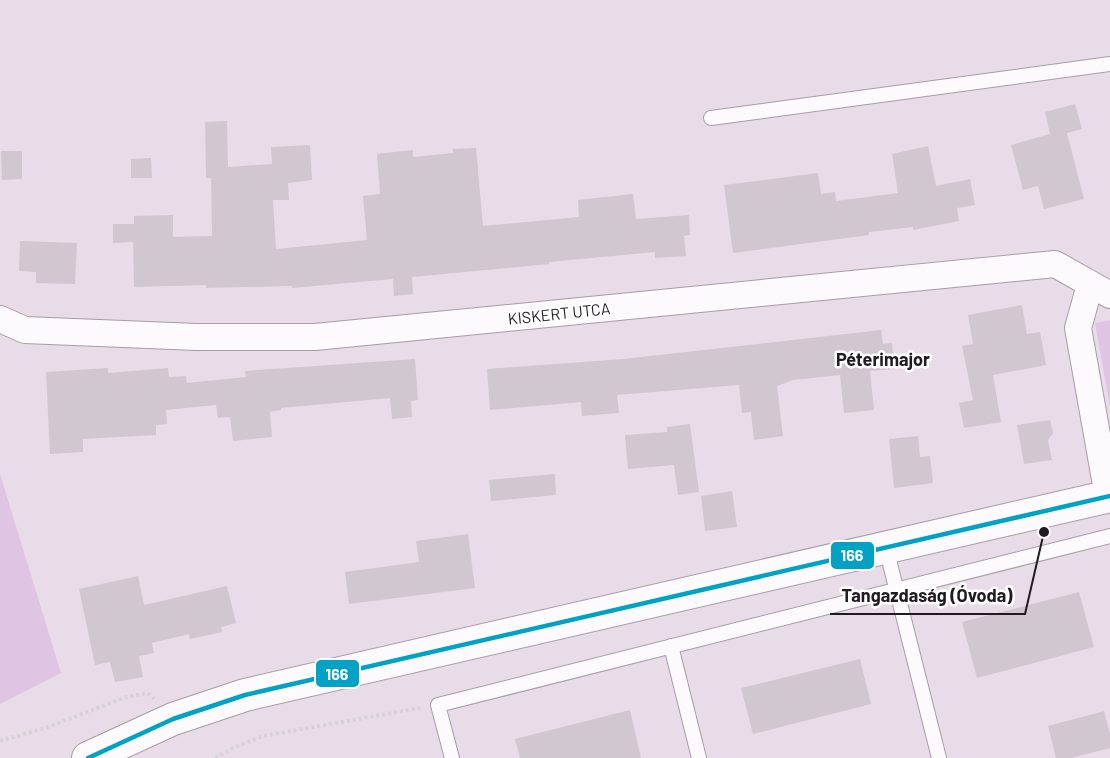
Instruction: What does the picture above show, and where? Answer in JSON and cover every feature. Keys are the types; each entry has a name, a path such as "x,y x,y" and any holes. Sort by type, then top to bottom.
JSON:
{"street":[{"name":"KISKERT UTCA","path":"0,319 25,330 197,337 315,337 1055,264 1100,290"},
{"path":"88,758 173,719 245,695 886,548 1109,500 1077,328 1100,290"}],"lane":[{"path":"711,118 1110,64"},
{"path":"452,758 438,705 1110,536"},
{"path":"886,548 939,758"},
{"path":"671,646 699,758"}],"path":[{"path":"0,741 48,727 126,697 148,693 173,719"},
{"path":"215,758 263,736 438,705"}],"shaded area":[{"path":"1110,320 1110,407 1095,323"},
{"path":"0,474 61,673 0,704"}],"building":[{"path":"1075,104 1082,129 1067,133 1084,199 1044,209 1038,186 1023,190 1011,145 1050,134 1045,112"},
{"path":"227,121 228,167 272,164 271,147 310,145 312,180 288,183 289,200 273,200 276,249 367,240 363,196 380,194 377,154 413,150 413,157 453,153 453,149 476,148 483,226 579,217 578,200 633,194 636,219 689,215 690,235 684,236 686,256 655,258 655,252 412,277 413,294 394,296 393,279 292,288 292,286 206,288 206,285 134,287 133,242 113,243 113,224 134,224 134,216 173,215 173,237 212,236 211,178 206,178 205,122"},
{"path":"928,146 936,186 970,179 975,205 957,208 959,221 913,230 913,227 869,232 869,235 733,253 724,185 818,173 821,194 835,192 836,201 898,193 892,154"},
{"path":"1,151 22,151 22,179 2,180"},
{"path":"151,158 152,178 131,178 131,159"},
{"path":"20,241 77,243 75,284 36,283 36,272 19,271"},
{"path":"1022,305 1027,334 1040,332 1046,365 993,375 1001,422 964,428 959,403 973,400 962,346 973,344 968,315"},
{"path":"881,330 883,344 892,343 894,369 870,371 874,410 844,413 840,375 793,380 777,386 783,436 754,440 751,412 742,413 739,385 617,395 619,413 582,416 581,402 490,410 487,369 623,359"},
{"path":"415,359 418,400 411,401 412,417 392,419 390,398 281,408 281,410 270,412 272,437 233,441 230,417 218,418 216,405 166,410 167,424 156,425 156,435 83,439 83,452 50,454 46,372 108,368 108,373 168,368 169,377 186,376 187,383 246,377 245,371"},
{"path":"1050,420 1053,433 1048,440 1052,460 1024,464 1017,425"},
{"path":"690,424 699,492 678,495 674,465 628,469 625,435 667,432 667,427"},
{"path":"918,436 920,457 930,456 933,483 894,488 889,439"},
{"path":"555,474 556,495 491,501 489,480"},
{"path":"732,491 737,527 705,531 701,496"},
{"path":"468,534 475,588 349,604 345,572 419,562 416,541"},
{"path":"138,576 144,605 227,586 236,623 221,627 222,632 190,639 189,634 152,643 154,653 139,656 143,677 115,682 110,662 95,665 79,589"},
{"path":"1079,592 1094,647 977,678 962,622"},
{"path":"860,659 871,704 753,734 741,688"},
{"path":"630,710 641,758 520,758 515,739"},
{"path":"1104,711 1110,734 1110,748 1071,758 1056,758 1048,726"}],"transit line":[{"name":"166","path":"88,758 173,719 245,695 1110,496"}],"place":[{"name":"Tangazdaság (Óvoda)","path":"1044,532"}],"district":[{"name":"Péterimajor","path":"883,359"}]}
